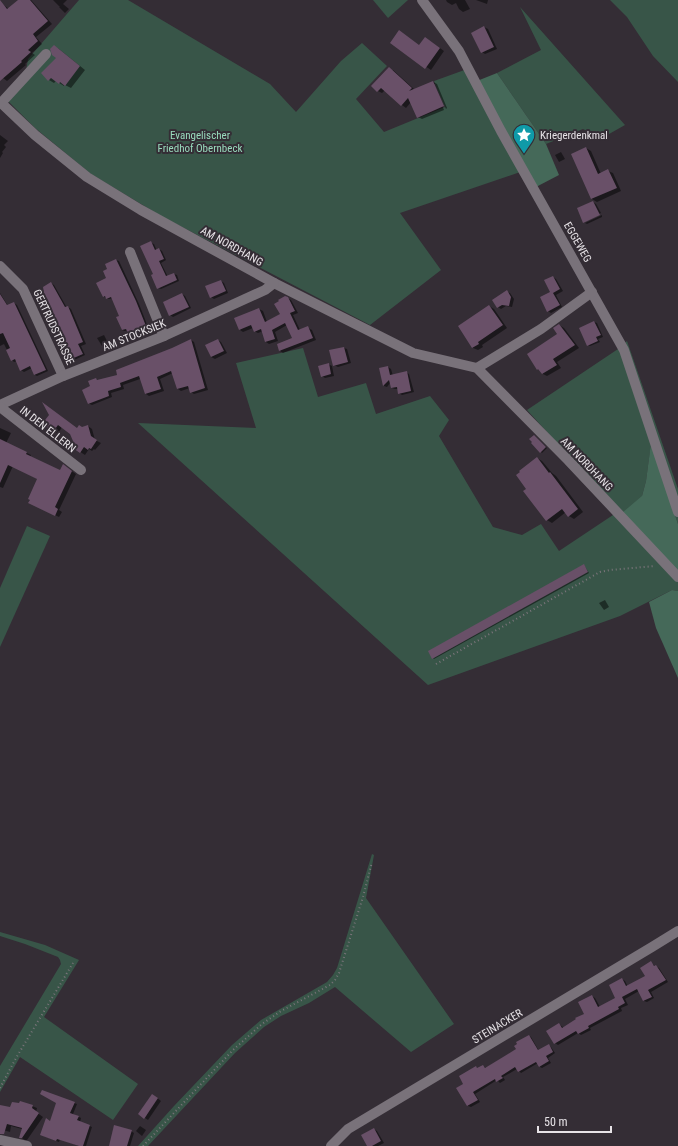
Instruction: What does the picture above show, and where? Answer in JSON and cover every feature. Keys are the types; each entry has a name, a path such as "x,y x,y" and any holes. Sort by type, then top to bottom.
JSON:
{"street":[{"name":"EGGEWEG","path":"422,0 459,52 501,131 624,350 678,512"},
{"path":"1,102 46,54"},
{"name":"AM NORDHANG","path":"1,102 34,135 87,177 141,210 274,283 413,353 477,368 573,466 678,578"},
{"path":"130,252 164,336"},
{"name":"GERTRUDSTRASSE","path":"0,266 23,290 63,376"},
{"name":"AM STOCKSIEK","path":"0,406 63,376 164,336 265,290 274,283"},
{"path":"477,368 541,329 592,292"},
{"name":"IN DEN ELLERN","path":"0,406 81,470"},
{"name":"STEINACKER","path":"331,1146 348,1129 678,931"},
{"path":"0,1140 27,1146"}],"path":[{"path":"436,664 600,572 667,565"},
{"path":"143,1146 233,1050 262,1024 281,1011 330,985 335,980 363,897 372,862"},
{"path":"0,1088 16,1058 73,963"}],"green space":[{"name":"Evangelischer Friedhof Obernbeck","path":"79,0 128,0 270,84 296,112 341,61 362,43 387,66 356,99 384,132 445,107 434,81 470,68 526,170 400,213 441,270 370,325 161,216 91,174 35,128 2,95 26,71 28,59"},
{"path":"373,0 408,0 388,18"},
{"path":"610,0 678,0 678,82 653,56 627,17"},
{"path":"520,7 625,125 602,138 583,129 546,144 497,73 541,50"},
{"path":"497,73 546,144 559,175 536,187 477,81"},
{"path":"627,341 678,489 678,524 651,444 646,481 642,496 678,574 678,591 672,590 620,616 428,685 138,423 256,428 236,363 303,348 318,397 366,383 376,414 430,396 449,420 439,436 493,527 522,535 541,524 559,551 619,511 527,410 618,349"},
{"path":"651,443 678,524 678,574 622,513 642,496 646,481"},
{"path":"27,526 50,536 0,647 0,588"},
{"path":"672,590 678,591 678,678 656,628 649,602"},
{"path":"372,854 374,855 366,898 454,1024 411,1052 335,987 309,1003 281,1016 264,1027 235,1053 148,1146 138,1146 232,1045 261,1020 327,982 333,975 337,968"},
{"path":"0,932 45,945 79,960 44,1017 138,1084 113,1120 20,1057 0,1092 0,1066 61,964 58,957 0,936"}],"building":[{"path":"0,0 7,9 18,0 30,0 48,21 33,34 38,41 28,50 31,52 0,81"},
{"path":"484,26 494,47 481,53 471,33"},
{"path":"399,30 419,45 425,37 440,48 425,69 390,43"},
{"path":"54,45 80,66 65,86 60,82 59,84 51,78 48,81 41,73 56,58 52,55 50,49"},
{"path":"389,67 412,88 409,91 433,81 444,106 417,118 408,98 401,106 381,88 377,92 371,86"},
{"path":"586,147 598,174 608,169 617,188 591,199 571,154"},
{"path":"593,201 600,215 583,223 577,208"},
{"path":"151,241 155,250 159,248 164,259 159,261 166,276 174,273 177,280 157,289 151,275 153,274 140,246"},
{"path":"116,259 146,326 128,333 126,329 122,330 116,317 119,316 111,297 106,299 105,296 103,297 96,283 106,278 103,271 107,269 105,264"},
{"path":"553,276 560,289 553,293 560,305 547,312 540,297 550,292 544,280"},
{"path":"221,280 226,291 210,298 205,286"},
{"path":"51,282 65,307 68,306 83,342 78,344 83,354 69,360 51,320 52,319 39,296 44,293 43,287"},
{"path":"507,290 511,297 509,306 502,305 497,308 492,300"},
{"path":"182,293 189,307 169,316 163,302"},
{"path":"0,294 7,305 14,302 46,370 34,375 30,366 20,371 15,359 11,361 6,350 10,348 3,333 0,334"},
{"path":"285,296 288,297 295,311 290,313 298,330 308,326 313,338 279,351 277,344 292,338 285,323 272,330 275,339 265,342 261,329 254,332 251,325 239,330 234,318 259,308 265,322 280,314 274,304"},
{"path":"489,305 503,325 478,342 479,344 472,348 458,326"},
{"path":"594,321 601,335 596,337 598,341 587,346 579,328"},
{"path":"559,324 575,345 553,359 557,365 542,374 538,369 537,370 527,354 557,334 553,328"},
{"path":"191,339 205,388 190,393 188,386 177,389 171,371 157,377 161,389 145,394 139,376 120,383 121,387 108,391 109,396 88,404 82,390 90,386 88,381 96,378 97,380 117,375 116,370"},
{"path":"218,339 224,351 211,357 205,345"},
{"path":"344,347 348,362 333,366 329,350"},
{"path":"329,363 331,374 321,377 318,366"},
{"path":"388,366 390,375 407,371 411,391 398,394 397,387 391,388 389,380 383,386 379,368"},
{"path":"42,402 77,428 79,425 82,427 88,425 91,436 97,440 91,449 89,448 88,450 84,447 80,453 70,446 73,441 70,434 58,425 53,432 42,424 49,415"},
{"path":"534,435 546,447 540,453 529,439"},
{"path":"0,439 27,452 26,454 60,470 63,464 72,471 55,507 58,509 55,516 28,503 30,500 28,499 37,479 8,465 0,483"},
{"path":"537,457 578,509 568,517 562,509 546,521 523,491 526,489 516,475"},
{"path":"584,564 588,572 432,659 428,651"},
{"path":"651,961 654,966 656,965 666,980 648,990 652,997 643,1001 637,989 622,997 625,1003 618,1007 619,1009 588,1026 589,1028 578,1034 576,1031 554,1044 546,1031 559,1023 562,1028 576,1019 575,1018 584,1014 578,1002 592,995 598,1007 615,998 609,985 622,978 626,986 645,976 640,968"},
{"path":"529,1035 538,1050 549,1044 553,1052 546,1056 549,1061 539,1067 536,1062 518,1072 515,1067 501,1076 503,1078 496,1082 495,1079 473,1092 478,1100 467,1106 456,1088 463,1084 459,1076 476,1066 477,1068 483,1065 485,1068 516,1049 514,1046 517,1044 516,1042"},
{"path":"42,1090 75,1102 70,1113 79,1116 77,1120 90,1125 83,1146 57,1139 56,1141 40,1135 46,1118 50,1121 56,1103 40,1094"},
{"path":"152,1094 158,1098 144,1119 138,1114"},
{"path":"20,1101 33,1105 32,1108 39,1113 22,1138 19,1138 22,1128 7,1124 4,1134 0,1134 0,1105 10,1107 12,1102 19,1103"},
{"path":"114,1125 132,1130 127,1146 109,1146"},
{"path":"374,1128 381,1141 372,1146 367,1146 361,1135"}],"place":[{"name":"Kriegerdenkmal","path":"524,154"}]}
